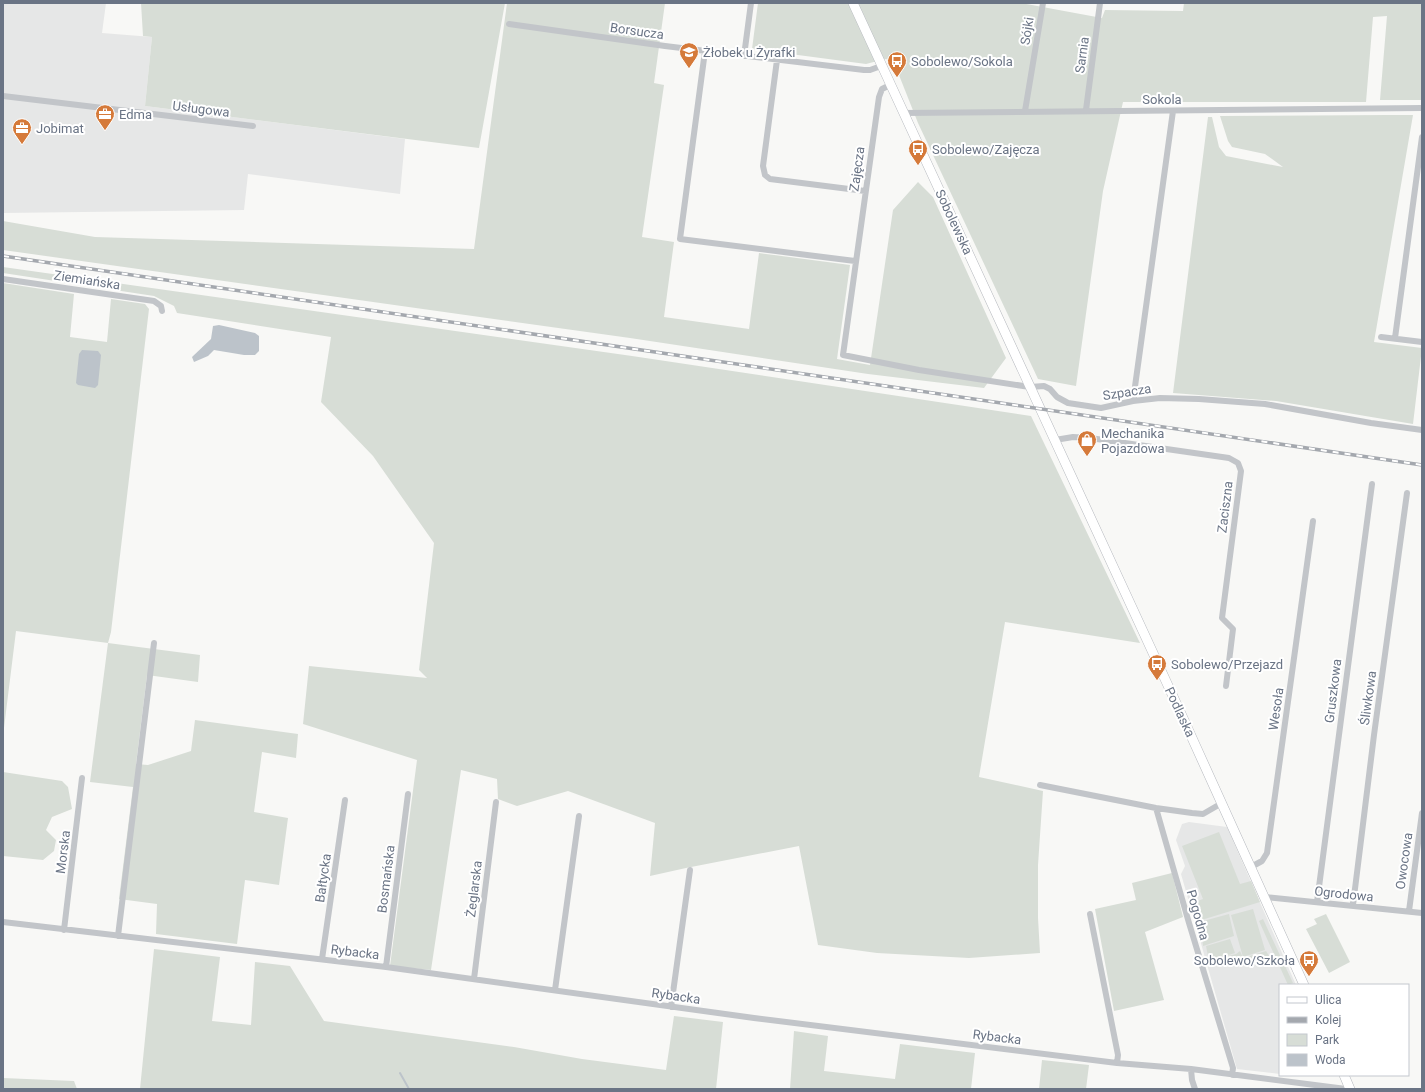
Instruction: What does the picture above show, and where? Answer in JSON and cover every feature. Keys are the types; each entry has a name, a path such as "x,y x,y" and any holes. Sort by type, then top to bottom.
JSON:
{"street":[{"path":"744,56 751,3"},
{"name":"Sobolewska","path":"853,3 1055,440"},
{"name":"Sójki","path":"1025,111 1043,3"},
{"name":"Sarnia","path":"1086,110 1100,3"},
{"name":"Borsucza","path":"509,24 705,51 864,70 870,70 881,66"},
{"path":"705,51 680,238 855,262"},
{"path":"777,60 763,166 765,175 770,179 866,191"},
{"name":"Zajęcza","path":"843,355 879,97 882,89 890,85"},
{"name":"Usługowa","path":"3,96 254,126"},
{"name":"Sokola","path":"903,113 1086,110 1173,111 1422,108"},
{"path":"1133,401 1173,111"},
{"path":"1394,338 1422,137"},
{"name":"Ziemiańska","path":"3,279 154,302 161,306 162,311"},
{"path":"1381,337 1422,342"},
{"name":"Szpacza","path":"843,355 919,370 1030,386 1044,386 1050,389 1057,397 1068,403 1081,406 1101,408 1133,401 1160,398 1199,399 1265,404 1372,423 1422,430"},
{"name":"Zaciszna","path":"1055,440 1073,437 1090,438 1229,458 1238,463 1241,471 1222,618 1233,629 1226,686"},
{"name":"Podlaska","path":"1055,440 1304,984"},
{"name":"Gruszkowa","path":"1317,902 1372,484"},
{"name":"Śliwkowa","path":"1353,905 1375,727 1407,493"},
{"name":"Wesoła","path":"1251,867 1262,861 1267,853 1313,522"},
{"path":"118,936 154,643"},
{"name":"Morska","path":"64,930 82,778"},
{"path":"1040,785 1156,808 1192,813 1203,814 1222,803"},
{"name":"Bosmańska","path":"386,967 408,794"},
{"name":"Bałtycka","path":"322,959 345,800"},
{"name":"Żeglarska","path":"474,979 496,802"},
{"name":"Pogodna","path":"1156,808 1233,1068 1232,1074"},
{"name":"Owocowa","path":"1408,911 1422,813"},
{"path":"555,990 579,816"},
{"path":"671,1007 690,870"},
{"name":"Ogrodowa","path":"1264,897 1422,913"},
{"path":"1090,914 1118,1055 1117,1062"},
{"name":"Rybacka","path":"3,922 386,967 762,1019 1117,1062 1232,1074 1307,1087 1346,1089"},
{"path":"1191,1069 1192,1080 1196,1089"},
{"path":"1344,1076 1350,1089"}],"shaded area":[{"path":"3,3 106,3 102,33 152,37 145,106 405,139 400,194 248,174 244,210 3,213"},
{"path":"1189,822 1227,827 1296,984 1279,984 1279,1074 1237,1069 1181,874 1185,866 1176,840 1182,824"}],"green space":[{"path":"141,3 505,3 479,148 145,106 152,37 143,36"},
{"path":"507,3 665,3 654,83 664,85 642,237 674,242 664,317 749,329 759,253 850,265 837,359 870,365 893,210 918,182 933,197 1006,358 984,388 868,374 630,338 3,250 3,221 95,237 474,249"},
{"path":"758,3 1021,3 1102,18 1105,10 1183,11 1184,3 1422,3 1422,100 1380,100 1387,16 1373,17 1366,102 1123,102 1103,191 1076,386 1038,379 918,123 893,60 885,59 866,64 752,49"},
{"path":"1413,115 1374,342 1422,348 1413,424 1276,401 1173,393 1208,117 1212,117 1219,147 1226,156 1283,167 1265,154 1232,147 1228,141 1220,116"},
{"path":"3,267 632,356 1031,416 1140,643 1005,622 979,777 1043,791 1038,865 1038,918 1040,953 969,958 877,953 818,945 799,846 650,876 655,823 568,791 517,806 498,799 497,779 461,770 431,970 390,966 417,760 303,724 309,666 427,678 419,670 434,543 373,456 321,402 331,337 177,313 174,306 154,296 3,273"},
{"path":"3,283 74,294 70,337 107,342 111,299 145,304 149,309 111,632 108,643 16,631 3,736"},
{"path":"108,643 200,655 198,682 147,675 136,764 148,765 191,751 195,720 298,734 296,758 262,752 254,812 288,818 279,885 245,880 237,944 156,934 157,904 119,899 133,787 90,782"},
{"path":"3,772 62,781 68,787 72,809 52,817 46,830 56,840 54,851 43,860 3,856"},
{"path":"1219,832 1240,884 1251,881 1260,902 1195,922 1189,904 1203,899 1182,846"},
{"path":"1172,873 1183,917 1145,932 1164,1000 1114,1011 1095,909 1136,900 1132,883"},
{"path":"1253,909 1265,950 1243,957 1231,915"},
{"path":"1229,914 1234,936 1203,946 1202,935 1196,923"},
{"path":"1326,914 1350,962 1329,973 1306,929 1317,924 1314,919"},
{"path":"1263,919 1293,983 1288,984 1259,921"},
{"path":"1230,939 1235,953 1209,961 1206,946"},
{"path":"154,949 220,957 212,1021 251,1025 255,962 290,966 324,1021 514,1047 582,1059 666,1070 674,1016 723,1022 716,1089 140,1089"},
{"path":"1240,951 1243,958 1266,951 1273,962 1264,965 1255,960 1226,965 1207,966 1206,962 1236,954"},
{"path":"794,1031 828,1036 824,1071 895,1079 900,1044 975,1053 971,1089 790,1089"},
{"path":"1042,1060 1089,1065 1086,1089 1039,1089"},
{"path":"3,1078 74,1081 77,1089 3,1089"}],"water":[{"path":"219,325 255,333 259,336 259,351 255,355 244,355 214,350 208,356 194,362 192,357 211,339 213,326"},
{"path":"82,350 98,351 101,355 98,385 95,388 78,385 76,383 79,354"}],"waterway":[{"path":"400,1073 409,1089"}],"railway":[{"path":"3,256 1422,465"}],"place":[{"name":"Żłobek u Żyrafki","path":"689,69"},
{"name":"Sobolewo/Sokola","path":"897,78"},
{"name":"Edma","path":"105,131"},
{"name":"Jobimat","path":"22,145"},
{"name":"Sobolewo/Zajęcza","path":"918,166"},
{"name":"Mechanika Pojazdowa","path":"1087,457"},
{"name":"Sobolewo/Przejazd","path":"1157,681"},
{"name":"Sobolewo/Szkoła","path":"1309,977"}]}
